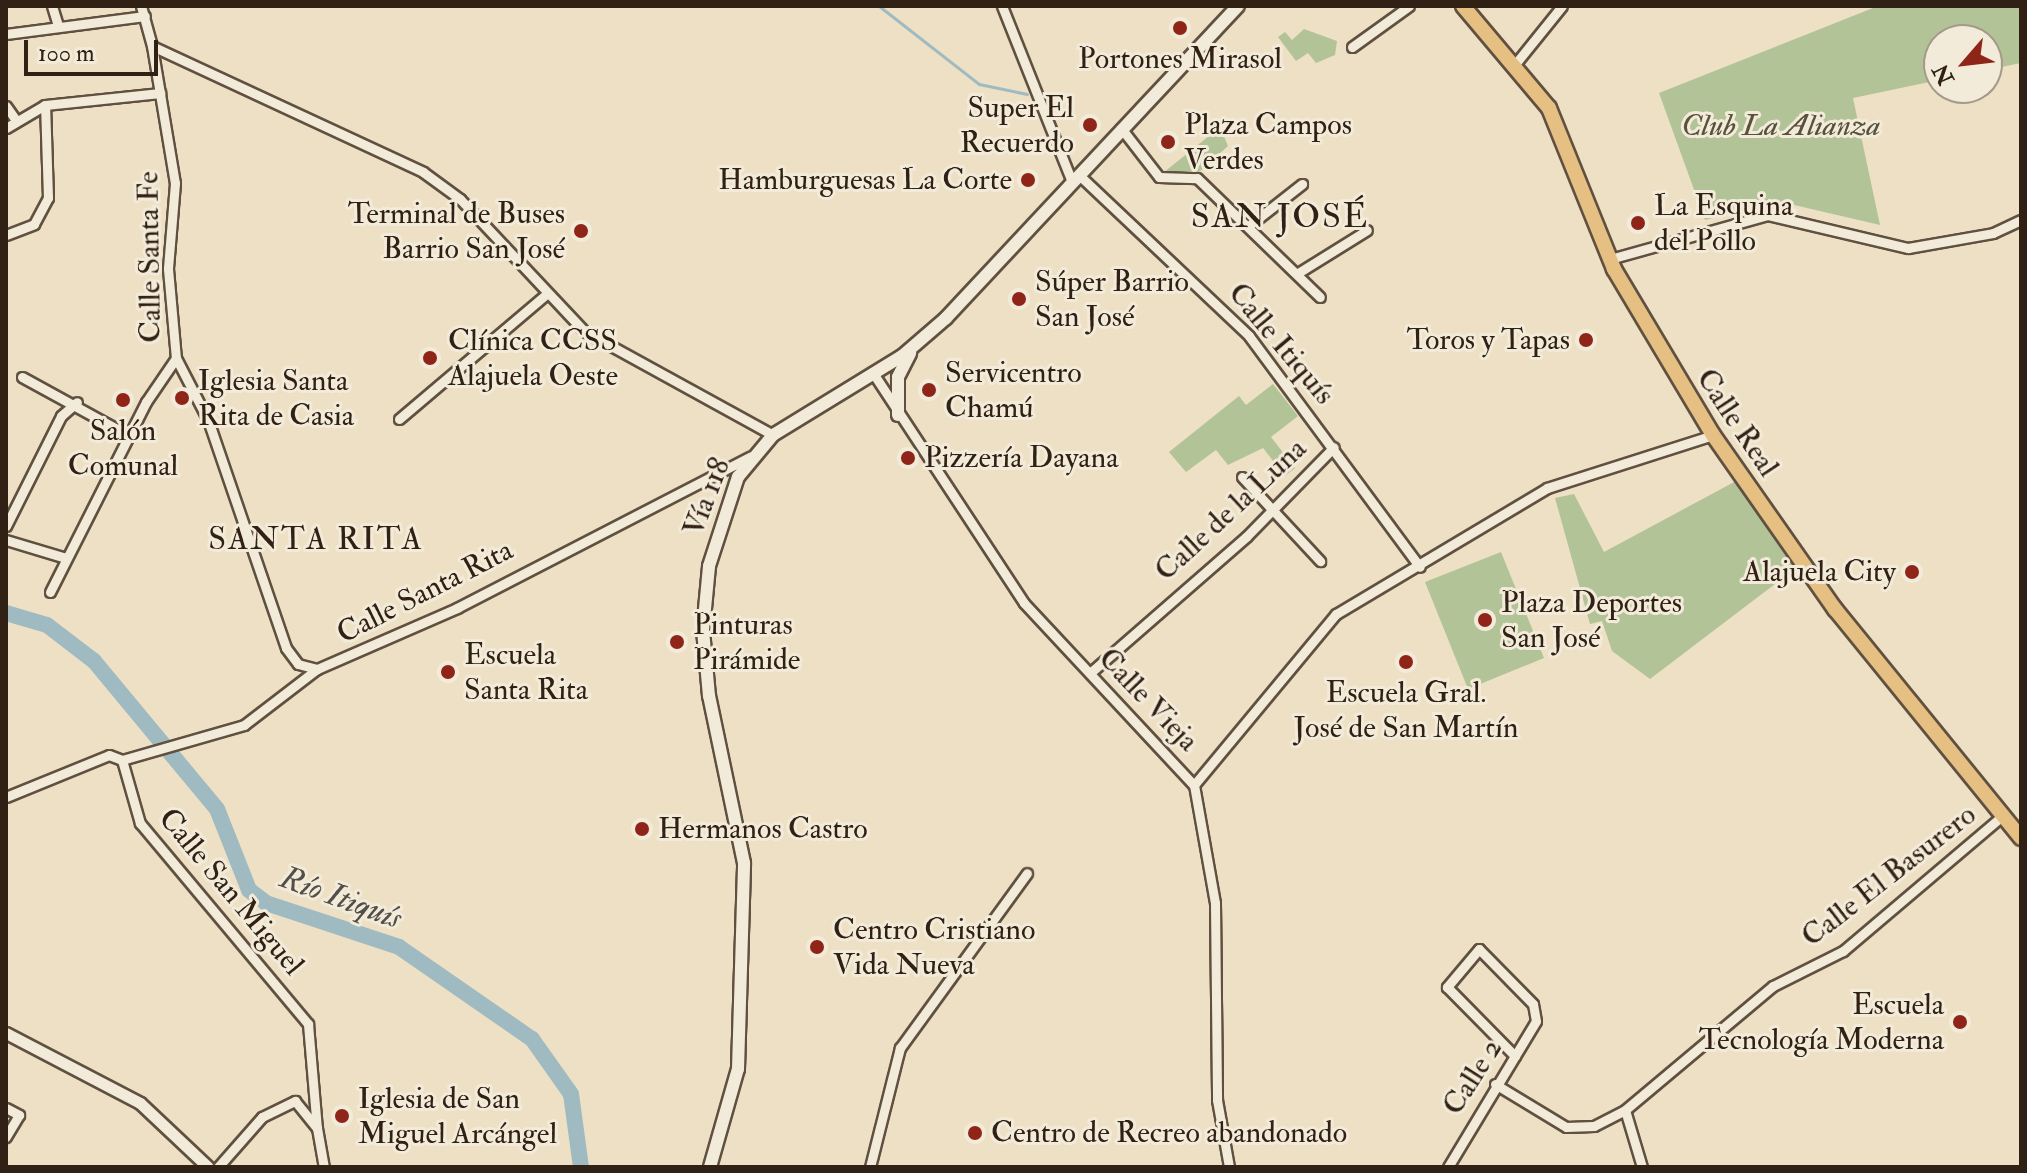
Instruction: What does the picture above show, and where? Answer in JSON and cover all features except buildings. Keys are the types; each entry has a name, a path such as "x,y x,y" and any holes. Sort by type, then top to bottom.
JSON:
{"main road":[{"name":"Vía 118","path":"710,1167 738,1069 744,863 709,696 704,608 716,538 750,457 773,435 914,347 1238,6"},
{"name":"Calle Real","path":"1463,6 1516,63 1570,150 1610,259 1713,435 1835,609 2021,838"},
{"path":"898,415 898,377 914,347"}],"street":[{"path":"52,6 58,26"},
{"path":"1002,6 1076,179"},
{"path":"1352,47 1409,6"},
{"path":"1516,63 1562,6"},
{"path":"6,34 143,11"},
{"name":"Calle Santa Fe","path":"143,11 152,46 175,183 168,269 176,358 208,420 286,648 298,664 317,669"},
{"path":"152,46 423,172 460,199 545,295 584,331 773,435"},
{"path":"6,128 15,119 45,105 160,93"},
{"path":"6,235 34,224 48,198 45,105"},
{"path":"6,106 15,119"},
{"path":"1121,128 1159,177 1197,178 1251,224 1320,297"},
{"name":"Calle Itiquís","path":"1076,179 1226,309 1334,447 1420,567"},
{"path":"1251,224 1302,184"},
{"path":"1610,259 1754,216 1797,218 1908,248 1993,233 2021,220"},
{"path":"1298,273 1367,230"},
{"path":"399,419 545,295"},
{"path":"50,592 128,435 176,358"},
{"name":"Calle Vieja","path":"873,373 1001,572 1194,785 1209,835 1216,913 1217,1100 1229,1167"},
{"path":"22,377 77,402 128,435"},
{"path":"6,526 61,416 77,402"},
{"path":"1194,785 1336,614 1420,567 1547,488 1713,435"},
{"name":"Calle de la Luna","path":"1090,673 1247,536 1269,506 1334,447"},
{"name":"Calle Santa Rita","path":"122,760 174,740 244,725 317,669 457,608 750,457"},
{"path":"1242,477 1320,561"},
{"path":"6,540 66,558"},
{"path":"6,797 109,755 122,760"},
{"name":"Calle San Miguel","path":"122,760 140,823 308,1024 317,1128 324,1167"},
{"name":"Calle El Basurero","path":"1495,1084 1566,1127 1594,1126 1625,1110 1760,996 1843,951 2002,816"},
{"path":"870,1167 900,1048 1027,873"},
{"name":"Calle 2","path":"1448,1167 1495,1084 1515,1056 1537,1012 1479,949 1447,987 1515,1056"},
{"path":"6,1033 140,1103 208,1167"},
{"path":"218,1167 281,1104 298,1101 317,1128"},
{"path":"6,1108 19,1115 6,1137"},
{"path":"1625,1110 1642,1167"}],"green space":[{"name":"Club La Alianza","path":"1878,6 2021,6 2021,63 2003,67 2003,24 1923,24 1923,83 1853,98 1880,225 1777,201 1705,220 1659,93"},
{"path":"1304,29 1337,41 1335,55 1316,63 1308,53 1296,61 1278,37 1285,32 1292,40"},
{"path":"1220,127 1228,146 1199,172 1163,173"},
{"path":"1273,384 1298,416 1271,437 1295,468 1285,476 1263,448 1228,465 1216,450 1186,472 1169,452 1239,396 1246,405"},
{"path":"1736,481 1796,568 1650,679 1612,651 1602,621 1590,624 1555,498 1574,494 1604,552"},
{"name":"Plaza Deportes San José","path":"1501,552 1544,658 1468,689 1425,582"}],"waterway":[{"path":"879,6 979,84 1027,94"},
{"name":"Río Itiquís","path":"6,613 47,625 94,661 217,809 249,890 266,903 399,947 532,1039 571,1094 581,1167"}],"place":[{"name":"Portones Mirasol","path":"1180,28"},
{"name":"Super El Recuerdo","path":"1090,125"},
{"name":"Plaza Campos Verdes","path":"1168,142"},
{"name":"Hamburguesas La Corte","path":"1028,180"},
{"name":"La Esquina del Pollo","path":"1638,223"},
{"name":"Terminal de Buses Barrio San José","path":"581,231"},
{"name":"Súper Barrio San José","path":"1019,299"},
{"name":"Toros y Tapas","path":"1586,340"},
{"name":"Clínica CCSS Alajuela Oeste","path":"430,358"},
{"name":"Servicentro Chamú","path":"929,390"},
{"name":"Iglesia Santa Rita de Casia","path":"182,398"},
{"name":"Salón Comunal","path":"123,400"},
{"name":"Pizzería Dayana","path":"908,458"},
{"name":"Alajuela City","path":"1912,572"},
{"name":"Plaza Deportes San José","path":"1485,620"},
{"name":"Pinturas Pirámide","path":"677,642"},
{"name":"Escuela Gral. José de San Martín","path":"1406,662"},
{"name":"Escuela Santa Rita","path":"448,672"},
{"name":"Hermanos Castro","path":"642,829"},
{"name":"Centro Cristiano Vida Nueva","path":"817,947"},
{"name":"Escuela Tecnología Moderna","path":"1960,1022"},
{"name":"Iglesia de San Miguel Arcángel","path":"342,1116"},
{"name":"Centro de Recreo abandonado","path":"975,1133"}],"district":[{"name":"SAN JOSÉ","path":"1280,217"},
{"name":"SANTA RITA","path":"316,539"}]}
